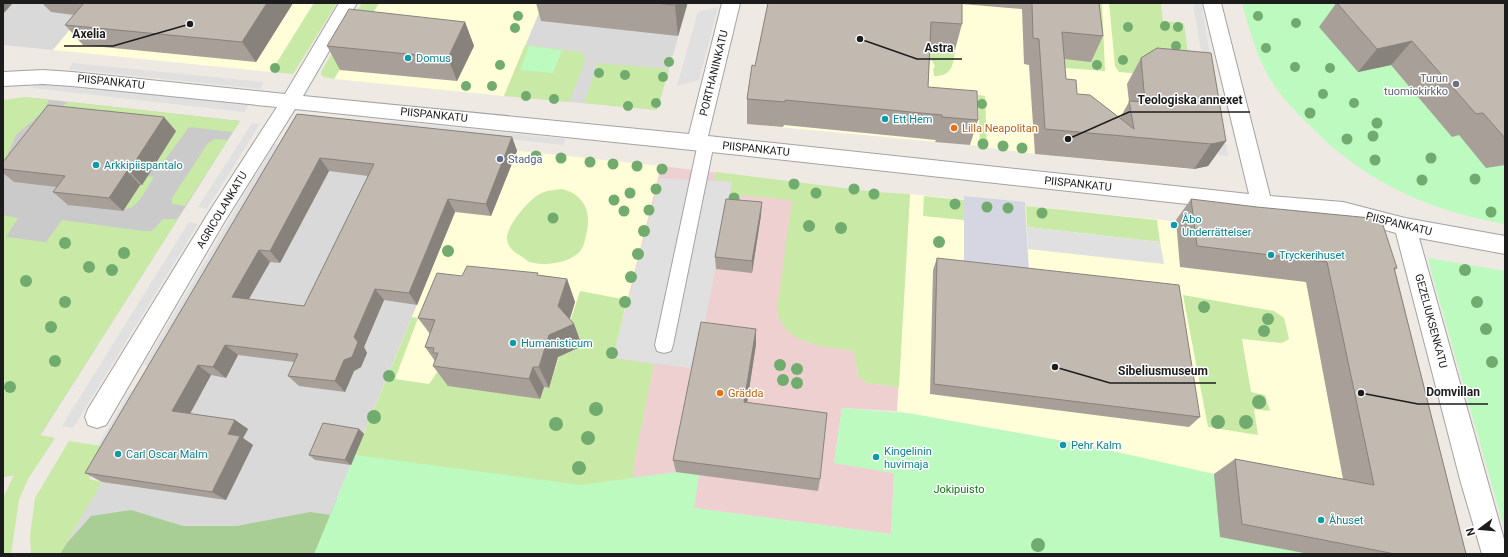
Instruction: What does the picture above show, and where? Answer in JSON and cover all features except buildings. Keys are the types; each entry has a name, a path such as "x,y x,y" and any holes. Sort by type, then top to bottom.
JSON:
{"street":[{"name":"AGRICOLANKATU","path":"97,417 216,218 291,100 348,3"},
{"name":"PORTHANINKATU","path":"701,143 730,3"},
{"path":"1212,3 1262,203"},
{"name":"PIISPANKATU","path":"3,79 43,77 72,79 291,100 1262,203 1343,210 1405,227 1505,245"},
{"name":"GEZELIUKSENKATU","path":"1405,227 1474,483 1496,554"}],"lane":[{"path":"664,345 701,143"}],"shaded area":[{"path":"3,3 92,3 53,50 3,45"},
{"path":"92,3 314,3 271,72 53,50"},
{"path":"379,3 543,3 504,96 334,79"},
{"path":"543,3 688,3 657,110 504,96"},
{"path":"773,3 1161,3 1163,21 1184,23 1200,167 1186,169 1035,154 970,145 747,124"},
{"path":"1193,3 1201,3 1228,156 1219,155"},
{"path":"718,7 699,80 677,86 698,12"},
{"path":"73,63 264,82 260,89 68,69"},
{"path":"38,81 249,104 244,112 32,88"},
{"path":"25,97 240,121 15,475 3,477 3,123"},
{"path":"391,121 566,139 563,145 388,126"},
{"path":"252,123 260,124 207,209 198,207"},
{"path":"306,128 482,147 330,515 60,554"},
{"path":"274,144 283,145 154,366 144,365"},
{"path":"482,147 661,166 581,485 364,434"},
{"path":"661,166 793,182 808,343 854,351 858,376 866,383 899,387 897,411 842,408 834,463 894,473 891,534 694,508 698,475 581,485"},
{"path":"660,178 732,182 696,369 613,358"},
{"path":"910,194 1358,240 1412,468 1220,537 1091,446 897,411"},
{"path":"964,196 1025,202 1029,272 964,265"},
{"path":"189,222 198,224 73,428 62,426"},
{"path":"1027,227 1160,242 1164,264 1028,249"},
{"path":"130,391 140,393 107,446 98,445"}],"green space":[{"path":"314,3 337,3 293,74 271,72"},
{"path":"362,3 379,3 334,79 324,77 321,75 322,70"},
{"path":"1086,3 1102,3 1105,71 1052,67 1052,58"},
{"path":"1109,3 1161,3 1163,21 1184,23 1191,78 1119,72 1115,66"},
{"path":"1242,3 1505,3 1505,224 1449,211 1423,202 1375,177 1352,162 1330,144 1292,108 1273,84 1264,69 1257,51"},
{"path":"525,45 581,52 585,61 569,102 504,96"},
{"path":"529,46 562,50 553,73 520,70"},
{"path":"925,48 955,50 952,65 948,72 940,76 934,76 933,69 935,66 932,61 925,60"},
{"path":"598,63 669,69 657,110 584,103"},
{"path":"978,95 985,96 987,147 980,146"},
{"path":"25,97 49,100 43,112 16,135 3,164 3,100"},
{"path":"68,102 240,121 233,132 189,127 162,164 155,163 161,155 150,128 58,109"},
{"path":"215,139 228,140 185,206 172,204 172,198 208,143"},
{"path":"716,172 875,192 910,194 899,387 866,383 858,376 854,351 830,348 806,342 787,330 781,321 777,309 792,200 730,194 732,182 714,180"},
{"path":"147,176 154,177 142,197 134,206 124,209"},
{"path":"562,189 576,196 585,206 588,227 583,247 572,258 560,262 540,264 527,261 511,249 507,241 508,232 515,219 533,199 544,192"},
{"path":"924,196 964,200 964,220 923,216"},
{"path":"1026,206 1157,220 1160,242 1027,227"},
{"path":"3,215 18,218 6,237 46,242 62,220 152,231 163,219 178,219 40,435 55,438 28,479 19,500 11,554 3,554 3,498 14,475 3,477"},
{"path":"1428,258 1505,271 1505,531 1433,278"},
{"path":"580,291 627,300 613,358 654,364 633,469 635,484 648,516 355,455 412,317 418,318 395,379 429,384 440,368 514,395 540,399 544,387 549,388"},
{"path":"1183,295 1274,311 1284,318 1289,339 1282,343 1242,339 1251,392 1265,395 1270,411 1254,409 1258,435 1208,427"},
{"name":"Jokipuisto","path":"842,408 913,414 1091,446 1214,474 1309,554 314,554 355,455 581,485 676,472 699,475 694,508 891,534 894,473 834,463"},
{"path":"69,441 108,447 89,479 102,482 60,554 31,554 30,536 35,498"},
{"path":"337,498 460,554 60,554 67,543 91,516 131,510 183,526 237,526 310,512 330,515"}],"place":[{"name":"Axelia","path":"190,24"},
{"name":"Astra","path":"860,39"},
{"name":"Domus","path":"408,58"},
{"name":"Turun tuomiokirkko","path":"1456,84"},
{"name":"Ett Hem","path":"885,119"},
{"name":"Lilla Neapolitan","path":"954,128"},
{"name":"Teologiska annexet","path":"1068,139"},
{"name":"Stadga","path":"500,159"},
{"name":"Arkkipiispantalo","path":"96,165"},
{"name":"Åbo Underrättelser","path":"1174,225"},
{"name":"Tryckerihuset","path":"1271,255"},
{"name":"Humanisticum","path":"513,343"},
{"name":"Sibeliusmuseum","path":"1055,367"},
{"name":"Grädda","path":"720,393"},
{"name":"Domvillan","path":"1361,393"},
{"name":"Pehr Kalm","path":"1063,445"},
{"name":"Carl Oscar Malm","path":"118,454"},
{"name":"Kingelinin huvimaja","path":"876,457"},
{"name":"Åhuset","path":"1321,520"}]}
